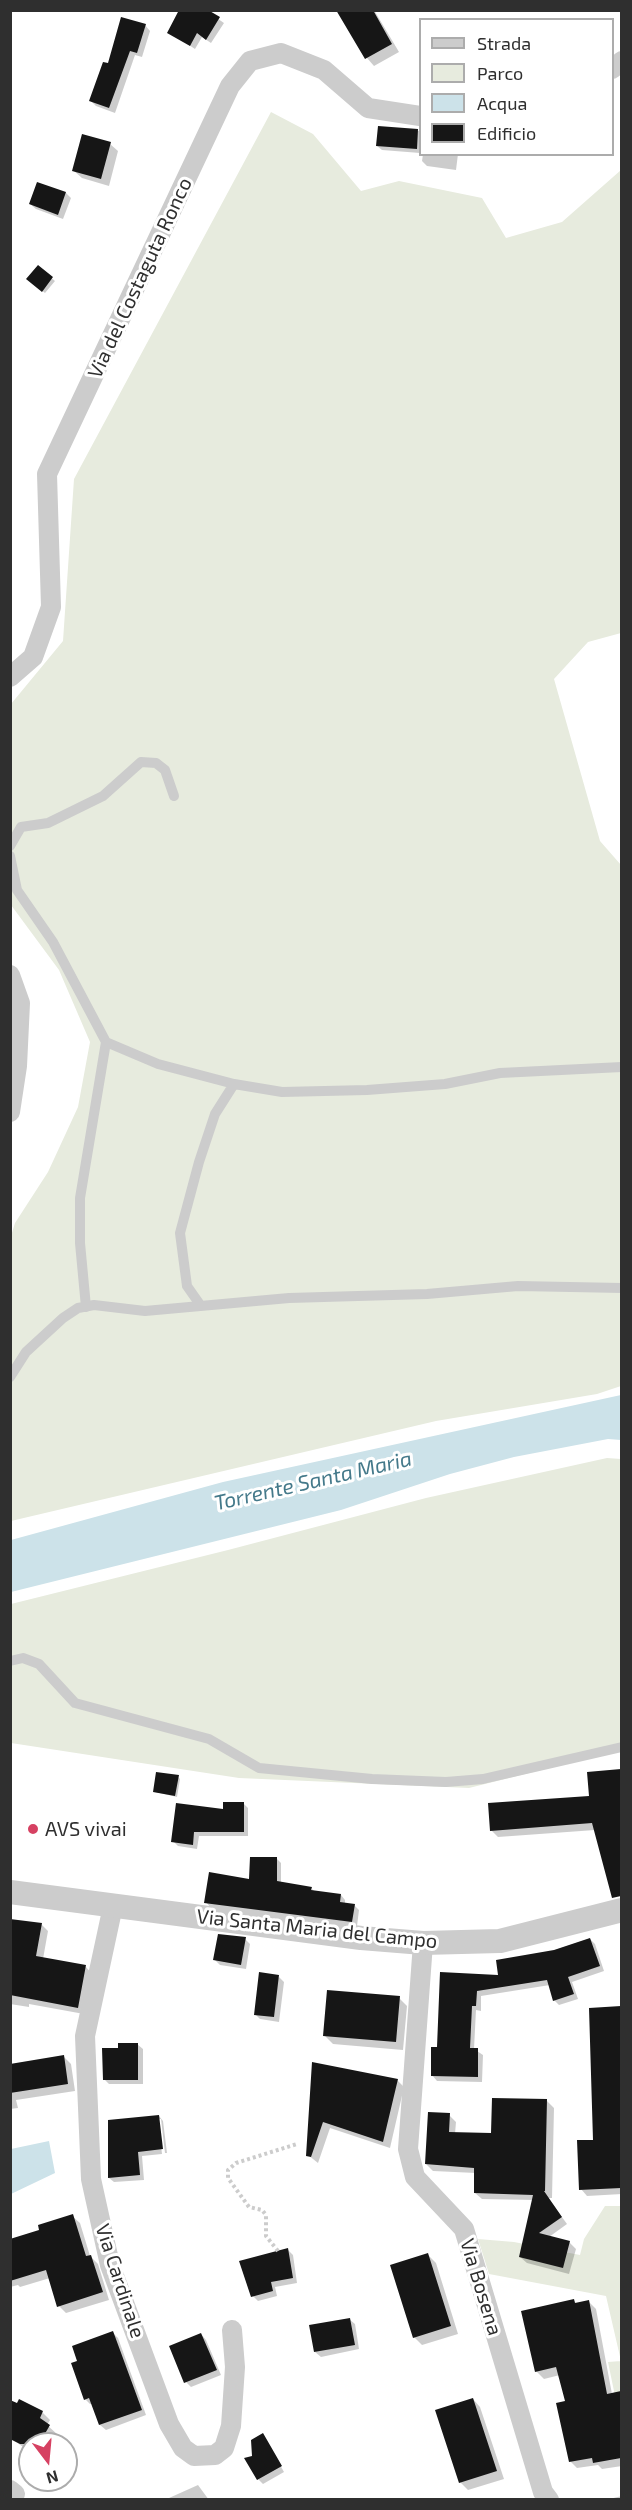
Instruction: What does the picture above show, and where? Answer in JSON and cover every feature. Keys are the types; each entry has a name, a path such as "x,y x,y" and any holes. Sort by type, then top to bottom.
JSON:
{"street":[{"name":"Via del Costaguta Ronco","path":"10,677 33,657 51,607 47,474 230,86 250,61 281,53 324,70 368,108 419,116"},
{"path":"10,975 20,1003 18,1066 10,1112"},
{"name":"Via Santa Maria del Campo","path":"10,1892 362,1938 423,1943 500,1941 621,1910"},
{"name":"Via Cardinale","path":"113,1906 85,2036 91,2179 110,2265 169,2424 183,2448 194,2456 214,2455 225,2448 231,2426 235,2367 232,2330"},
{"name":"Via Bosena","path":"423,1943 408,2149 415,2177 464,2229 543,2492 549,2499"}],"lane":[{"path":"10,846 21,827 48,823 103,796 141,762 156,762 165,770 174,796"},
{"path":"10,855 17,890 52,942 106,1042 80,1198 80,1243 86,1307"},
{"path":"106,1042 158,1064 234,1084 282,1092 367,1090 445,1084 500,1073 621,1067"},
{"path":"201,1306 187,1286 180,1233 199,1162 215,1114 234,1084"},
{"path":"10,1377 26,1352 63,1318 78,1308 94,1305 145,1311 289,1298 426,1294 518,1286 621,1288"},
{"path":"10,1661 23,1658 39,1664 75,1703 209,1739 259,1768 372,1779 446,1782 494,1777 621,1747"}],"path":[{"path":"278,2251 266,2236 266,2215 262,2210 249,2207 228,2178 228,2170 236,2163 297,2144"}],"green space":[{"path":"271,112 313,134 361,191 399,181 482,198 506,238 562,222 621,170 621,633 588,642 554,679 600,841 621,865 621,1386 597,1394 436,1421 11,1521 11,1236 15,1223 48,1172 78,1107 90,1042 59,970 11,905 11,704 63,641 74,479"},
{"path":"607,1458 621,1459 621,1750 469,1788 239,1778 11,1743 11,1604 426,1498"},
{"path":"605,2206 621,2206 621,2361 606,2296 489,2274 478,2239 514,2242 580,2255 584,2239"},
{"path":"621,2361 621,2425 608,2362"}],"water":[{"name":"Torrente Santa Maria","path":"621,1395 621,1440 608,1439 514,1457 450,1474 341,1510 11,1592 11,1540 223,1482"},
{"path":"49,2141 55,2173 11,2194 11,2149"}],"building":[{"path":"179,10 208,10 220,17 206,40 197,33 190,46 167,33"},
{"path":"336,10 373,10 392,44 365,59"},
{"path":"121,17 146,24 137,53 130,51 109,108 89,101 103,62 108,63"},
{"path":"378,126 418,129 417,149 376,146"},
{"path":"82,134 111,142 101,179 72,171"},
{"path":"37,182 66,192 58,215 29,204"},
{"path":"38,265 53,277 42,292 26,279"},
{"path":"621,1769 621,1896 612,1898 592,1823 490,1831 488,1803 589,1796 587,1772"},
{"path":"156,1772 179,1775 175,1796 153,1792"},
{"path":"223,1802 244,1802 244,1832 194,1832 193,1845 171,1842 176,1803 223,1809"},
{"path":"250,1857 277,1857 277,1881 312,1887 311,1890 341,1894 340,1902 355,1904 352,1922 204,1903 209,1872 249,1879"},
{"path":"10,1919 42,1923 36,1956 86,1965 78,2008 10,1995"},
{"path":"218,1934 246,1937 241,1965 213,1960"},
{"path":"590,1938 600,1966 568,1977 574,1994 553,2001 547,1980 477,1991 476,2006 472,2006 470,2048 478,2048 478,2077 431,2076 431,2047 437,2047 440,1972 498,1975 496,1960 554,1950"},
{"path":"259,1972 279,1975 274,2017 254,2015"},
{"path":"327,1990 400,1996 396,2042 323,2036"},
{"path":"621,2006 621,2188 579,2190 577,2140 593,2140 589,2008"},
{"path":"118,2043 138,2043 138,2080 103,2080 102,2048 118,2048"},
{"path":"64,2055 68,2084 10,2093 10,2064"},
{"path":"312,2062 398,2079 383,2142 323,2122 311,2157 306,2156"},
{"path":"492,2098 547,2099 544,2191 562,2217 539,2233 570,2241 563,2268 519,2257 533,2195 474,2193 474,2168 425,2164 428,2112 450,2113 449,2132 491,2133"},
{"path":"159,2115 163,2149 138,2152 140,2175 108,2178 108,2120"},
{"path":"73,2214 86,2256 91,2255 103,2292 57,2307 46,2270 10,2281 10,2239 39,2230 38,2225"},
{"path":"288,2248 293,2278 271,2282 273,2291 251,2297 239,2261"},
{"path":"428,2253 451,2326 413,2338 390,2265"},
{"path":"574,2299 575,2303 589,2300 607,2394 621,2391 621,2458 593,2463 592,2458 569,2462 556,2403 565,2401 556,2367 535,2372 521,2311"},
{"path":"350,2318 355,2345 314,2352 309,2325"},
{"path":"113,2331 142,2410 99,2425 89,2398 84,2400 71,2363 77,2361 72,2346"},
{"path":"201,2333 217,2370 184,2383 169,2346"},
{"path":"473,2398 497,2471 459,2483 435,2410"},
{"path":"19,2399 43,2411 40,2418 50,2425 46,2432 18,2432 18,2443 10,2439 10,2400 17,2403"},
{"path":"263,2433 282,2466 257,2480 244,2458 252,2456 251,2440"}],"place":[{"name":"AVS vivai","path":"33,1829"}]}
